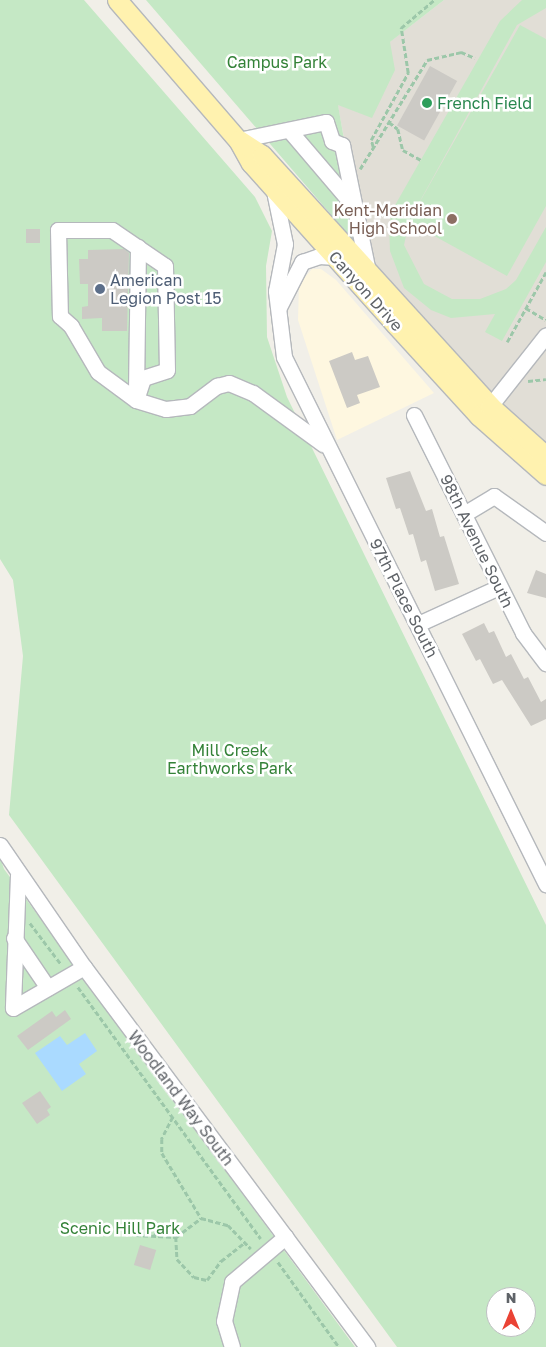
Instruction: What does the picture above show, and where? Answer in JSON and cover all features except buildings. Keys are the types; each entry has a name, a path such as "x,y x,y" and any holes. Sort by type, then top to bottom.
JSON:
{"main road":[{"name":"Canyon Drive","path":"117,0 238,140 274,190 484,411"},
{"name":"Canyon Drive","path":"238,140 262,155 368,272 484,411"},
{"path":"484,411 546,456"},
{"path":"484,411 546,475"}],"street":[{"path":"238,140 326,122 332,141 342,146 368,272"},
{"path":"290,130 355,207"},
{"name":"97th Place South","path":"274,190 285,244 276,290 280,307 284,357 326,446 418,624 546,884"},
{"path":"136,400 144,378 167,370 167,275 165,266 112,230 58,230 60,316 71,326 98,372 136,400 177,410 229,383 253,393 326,446"},
{"path":"136,400 138,247"},
{"path":"280,307 302,262 319,256 336,257"},
{"path":"484,411 546,335"},
{"name":"98th Avenue South","path":"414,415 499,588 523,633 546,663"},
{"path":"464,514 494,496 546,533"},
{"path":"418,624 499,588"},
{"name":"Woodland Way South","path":"0,846 18,875 84,967 367,1347"},
{"path":"18,875 14,902 13,1008 84,967"},
{"path":"14,938 48,988"},
{"path":"232,1347 225,1336 227,1296 232,1282 285,1237"}],"path":[{"path":"373,148 371,140 408,73 401,28 434,0"},
{"path":"350,185 427,60 461,52 476,58"},
{"path":"389,122 398,129 403,150 421,160"},
{"path":"506,342 546,272"},
{"path":"526,308 546,320"},
{"path":"14,902 173,1118 264,1254 339,1347"},
{"path":"173,1118 162,1139 162,1153 201,1218 228,1225 245,1242 264,1254"},
{"path":"136,1235 176,1237 201,1218"},
{"path":"154,1236 159,1226"},
{"path":"176,1237 178,1259 194,1277 207,1280 221,1260 245,1242"}],"shaded area":[{"name":"Kent-Meridian High School","path":"444,0 546,0 546,467 373,293 334,85"},
{"path":"312,269 321,269 336,280 434,393 337,440 298,320 299,284"}],"green space":[{"name":"Mill Creek Earthworks Park","path":"0,0 84,0 255,197 272,231 266,266 267,337 287,397 546,925 546,1347 397,1347 9,815 23,656 13,580 0,559"},
{"name":"Campus Park","path":"146,0 444,0 390,42 395,70 372,118 338,105 364,253"},
{"path":"522,0 546,0 546,8 517,25 409,221 520,25 546,39 546,206 507,276 409,222 404,245 424,284 452,299 480,299 506,289 516,280 546,227 546,262 502,341 485,332 495,314 451,318 431,310 404,288 390,251 389,224 394,207 500,21"},
{"name":"Scenic Hill Park","path":"0,857 4,869 355,1347 0,1347"}],"water":[{"path":"85,1033 97,1051 79,1064 86,1074 62,1091 35,1053 60,1036 67,1045"}],"place":[{"name":"French Field","path":"427,103"},
{"name":"Kent-Meridian High School","path":"452,219"},
{"name":"American Legion Post 15","path":"100,289"}]}
